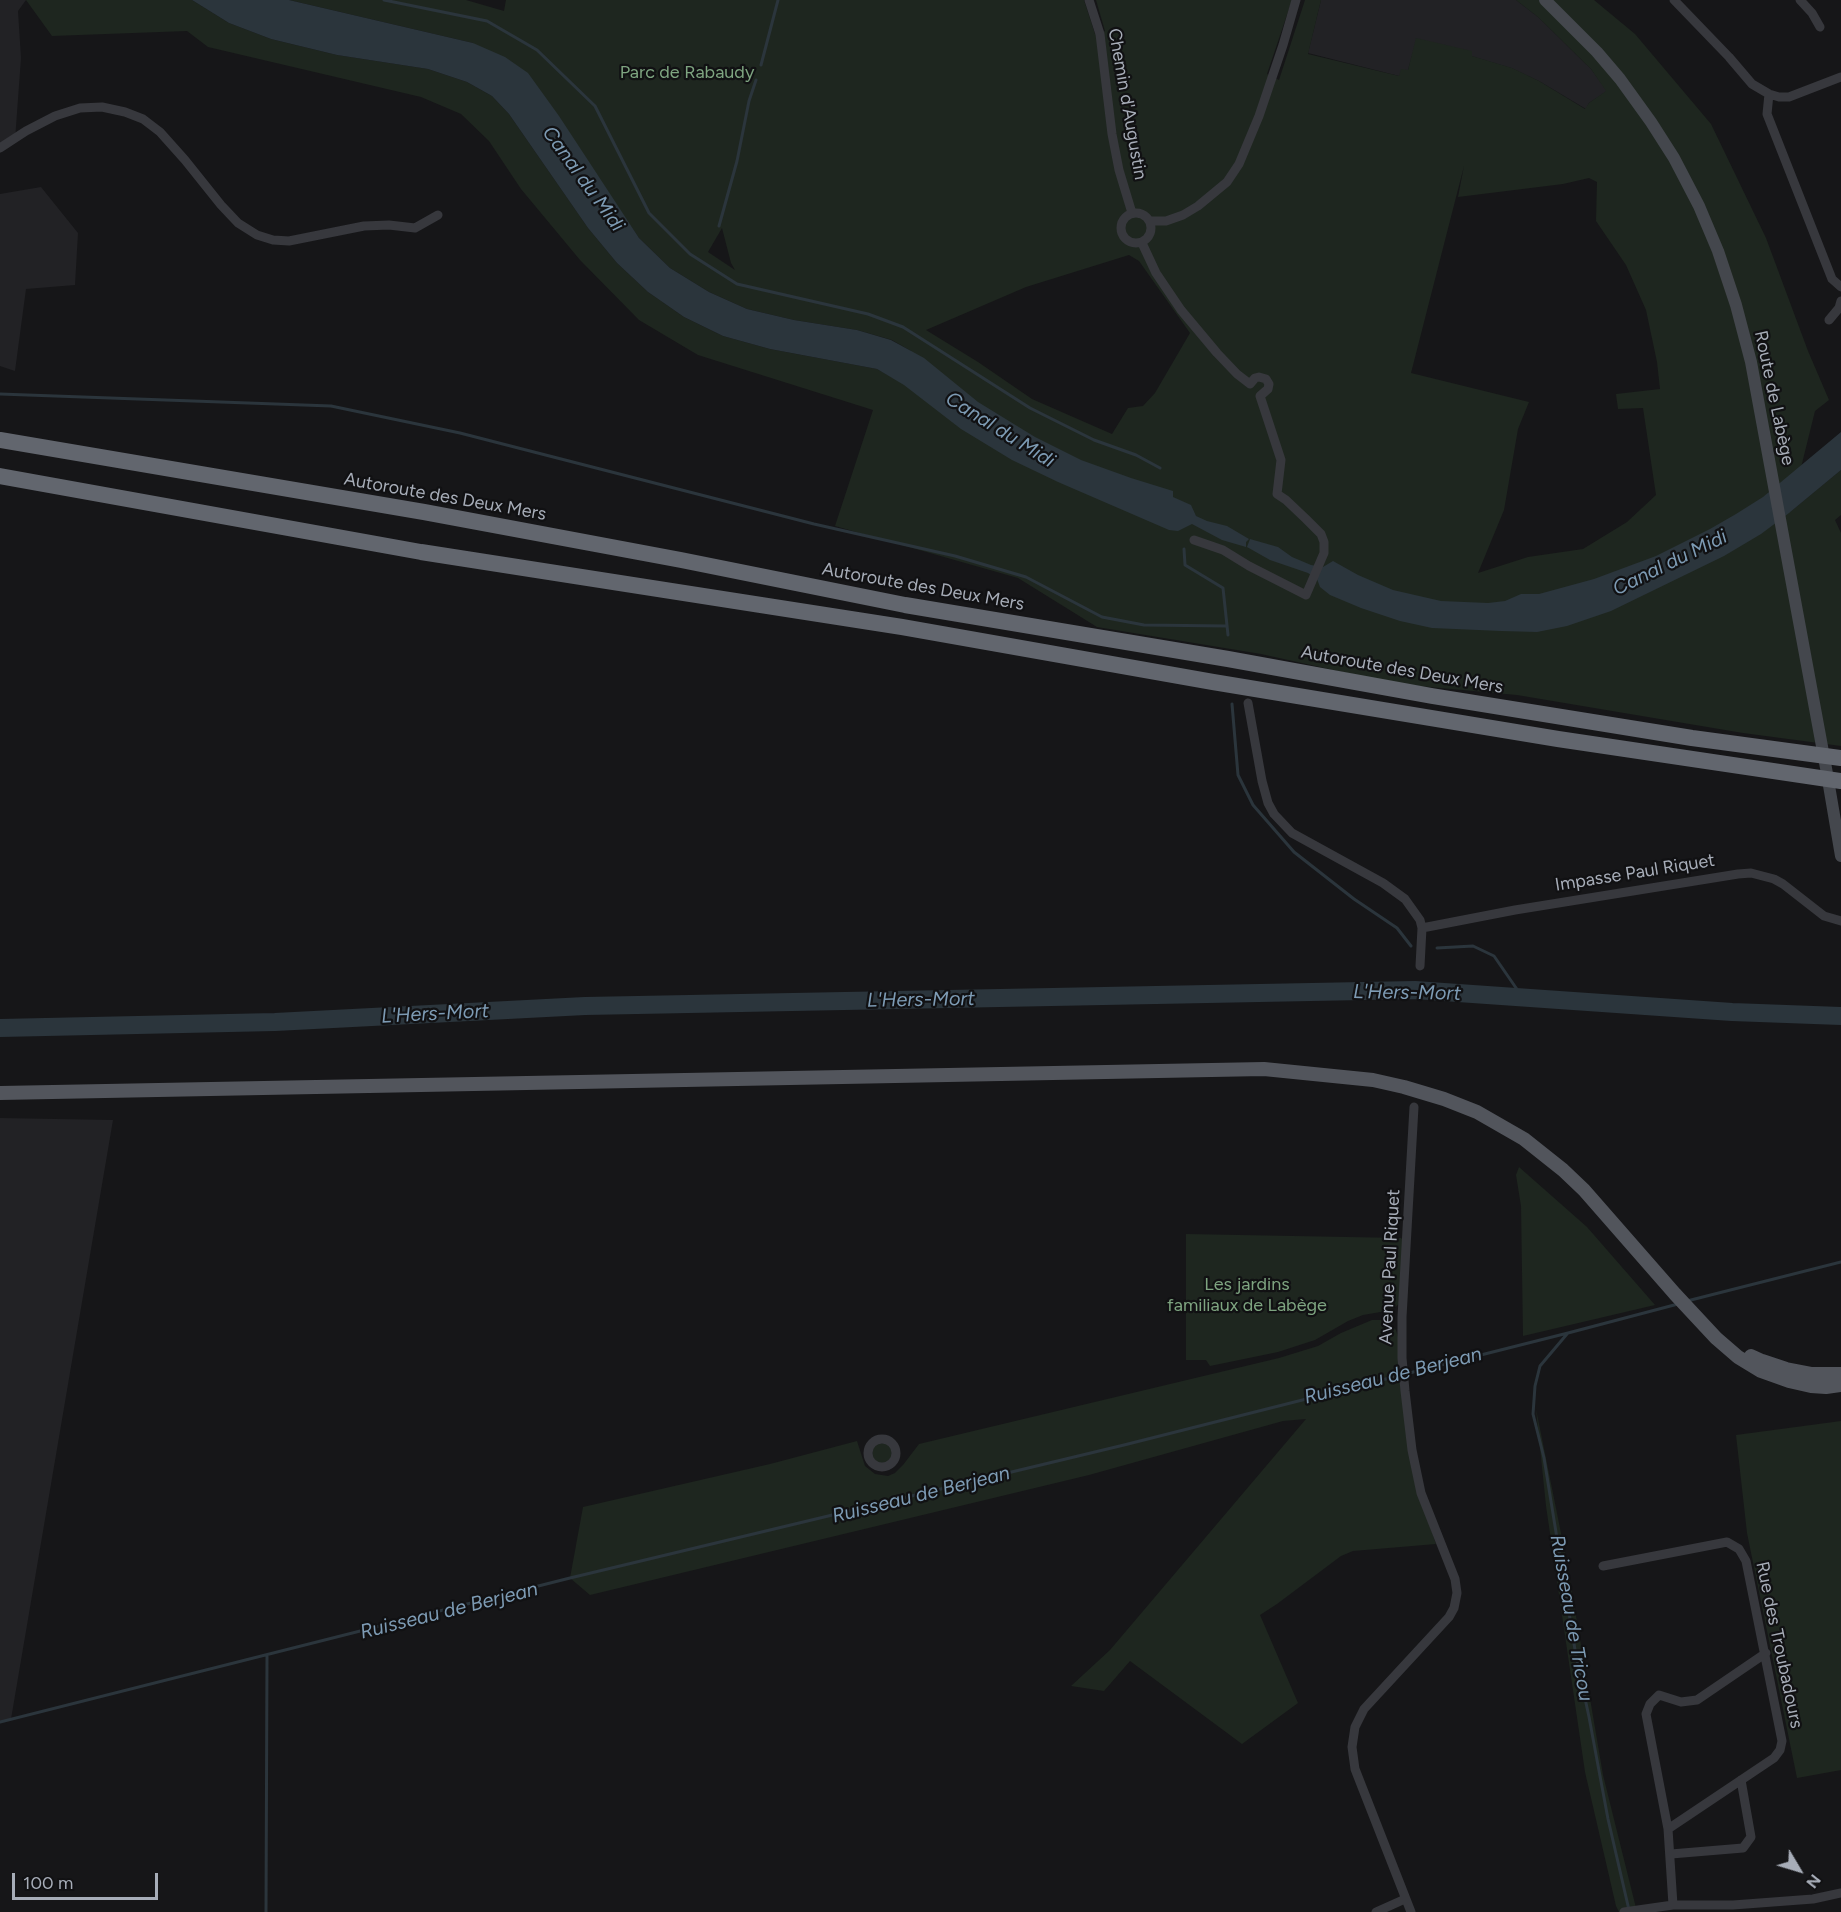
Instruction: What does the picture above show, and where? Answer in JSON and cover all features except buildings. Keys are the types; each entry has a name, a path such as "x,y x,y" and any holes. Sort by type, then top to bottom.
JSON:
{"highway":[{"name":"Autoroute des Deux Mers","path":"0,441 424,512 905,605 1432,696 1692,738 1841,758"},
{"path":"0,476 421,552 902,627 1213,682 1547,737 1841,781"}],"main road":[{"path":"0,1093 1264,1069 1353,1077 1444,1098 1477,1112 1524,1139 1584,1190 1716,1338 1738,1357 1761,1371 1811,1386 1841,1385"},
{"path":"1696,1316 1725,1339 1762,1361 1812,1374 1841,1374"}],"street":[{"name":"Chemin d'Augustin","path":"1089,0 1100,34 1112,134 1132,213"},
{"path":"1150,221 1166,221 1190,211 1218,191 1239,164 1259,116 1296,0"},
{"name":"Route de Labège","path":"1545,0 1597,52 1634,97 1674,158 1699,206 1718,251 1736,305 1750,362 1841,856"},
{"path":"1674,0 1752,84 1769,94 1790,97 1841,77"},
{"path":"1800,0 1812,13 1820,27"},
{"path":"1769,94 1767,114 1832,279 1841,286"},
{"path":"0,148 55,116 80,108 102,107 125,111 142,119 160,132 220,205 238,223 265,238 289,241 363,226 389,225 415,228 438,215"},
{"path":"1132,213 1146,216 1150,221 1151,234 1142,243 1129,243 1121,233 1122,221 1132,213"},
{"path":"1142,243 1156,273 1181,310 1237,375 1250,384 1252,392 1260,396 1281,460 1277,494 1321,534 1325,547 1322,560 1306,595 1248,566 1222,550 1194,540"},
{"path":"1829,320 1839,308 1841,301"},
{"path":"1250,384 1258,377 1266,379 1269,384 1268,389 1260,396"},
{"path":"1248,703 1262,781 1268,803 1274,814 1292,833 1395,891 1420,920 1422,928 1420,966"},
{"name":"Impasse Paul Riquet","path":"1422,928 1468,918 1724,875 1751,873 1783,884 1824,916 1841,921"},
{"name":"Avenue Paul Riquet","path":"1411,1912 1355,1769 1352,1747 1355,1727 1365,1709 1449,1617 1454,1608 1457,1593 1455,1579 1421,1493 1412,1450 1402,1358 1402,1317 1414,1107"},
{"name":"Rue des Troubadours","path":"1604,1566 1726,1542 1739,1549 1746,1561 1782,1741 1780,1750 1774,1758 1668,1829"},
{"path":"1673,1905 1668,1829 1646,1714 1650,1704 1659,1695 1681,1702 1697,1700 1766,1653"},
{"path":"1671,1854 1743,1848 1751,1837 1741,1780"},
{"path":"1624,1912 1673,1905 1751,1908 1841,1893"},
{"path":"1376,1912 1405,1899"}],"shaded area":[{"path":"0,0 26,0 18,11 21,58 15,140 0,153"},
{"path":"1321,0 1516,0 1538,17 1591,69 1607,91 1589,103 1586,109 1539,81 1511,68 1471,56 1472,52 1417,39 1408,70 1399,76 1308,53"},
{"path":"41,187 78,233 75,285 26,289 15,371 0,366 0,194"},
{"path":"0,1118 113,1120 11,1719 0,1722"}],"green space":[{"name":"Parc de Rabaudy","path":"26,0 192,0 229,23 271,39 337,55 428,69 467,82 492,96 509,114 588,228 617,263 648,292 684,317 723,336 770,349 877,369 893,378 911,351 892,340 857,330 794,320 747,309 709,292 670,268 639,238 604,187 473,43 289,0 466,0 504,11 506,0 1084,0 1095,34 1105,31 1096,0 1292,0 1267,74 1279,80 1305,0 1321,0 1308,54 1399,76 1401,69 1408,70 1416,38 1472,51 1472,56 1512,68 1539,81 1585,109 1589,103 1606,91 1591,69 1538,17 1516,0 1594,0 1635,34 1711,124 1766,238 1808,351 1829,400 1815,411 1790,512 1841,470 1841,515 1835,520 1841,533 1841,746 1743,733 1517,695 1397,684 1261,654 1097,627 1018,578 835,526 873,410 698,355 639,320 580,260 521,189 489,141 461,114 421,97 208,47 187,31 52,36","holes":["1464,166 1458,197 1563,184 1589,178 1597,182 1596,221 1626,265 1646,310 1657,362 1660,389 1616,394 1618,409 1643,408 1656,495 1627,522 1583,549 1528,557 1478,573 1504,510 1518,429 1529,402 1411,373","722,228 731,263 735,270 708,252","1129,255 1139,261 1190,333 1155,393 1143,406 1128,408 1112,434 1032,399 926,330 1026,287"]},
{"path":"1519,1167 1587,1227 1655,1305 1523,1336 1521,1206 1516,1175"},
{"name":"Les jardins familiaux de Labège","path":"1186,1234 1401,1238 1406,1242 1400,1303 1392,1310 1363,1315 1315,1340 1278,1352 1210,1366 1206,1360 1186,1360"},
{"path":"1372,1320 1384,1320 1389,1323 1396,1330 1399,1340 1414,1478 1436,1544 1353,1551 1341,1556 1260,1615 1298,1703 1242,1744 1130,1661 1104,1691 1071,1686 1110,1650 1306,1419 1283,1421 1089,1475 590,1595 570,1578 583,1507 770,1464 857,1441 865,1466 875,1474 888,1476 903,1465 919,1444 1279,1358 1318,1346"},
{"path":"1536,1409 1567,1563 1603,1775 1637,1912 1619,1912 1616,1906 1585,1772 1546,1506"},
{"path":"1841,1421 1841,1770 1797,1778 1747,1533 1736,1435"},
{"path":"882,1443 889,1446 892,1453 889,1460 882,1463 875,1460 872,1453 875,1446"}],"water":[{"name":"Canal du Midi","path":"192,0 289,0 473,43 505,57 528,73 639,238 670,268 709,292 747,309 794,320 857,330 891,340 924,358 978,402 1035,437 1081,460 1173,491 1173,497 1191,505 1196,516 1227,526 1249,539 1246,547 1222,540 1192,524 1178,531 1169,530 1012,460 961,429 904,385 877,369 770,349 723,336 684,317 648,292 617,263 588,228 509,114 492,96 467,82 428,69 337,55 271,39 229,23"},
{"name":"Canal du Midi","path":"1841,432 1841,470 1761,534 1724,556 1611,611 1567,626 1537,632 1432,628 1400,621 1330,595 1320,587 1317,579 1308,573 1270,560 1247,547 1250,539 1278,547 1292,557 1311,565 1323,567 1333,561 1393,590 1441,601 1488,603 1505,601 1521,594 1539,594 1594,579 1656,556 1710,529 1763,497"}],"waterway":[{"path":"384,0 487,21 537,50 595,106 649,213 690,254 737,284 868,314 903,327 1030,408 1094,440 1136,455 1160,468"},
{"path":"761,65 778,0"},
{"path":"719,226 756,80"},
{"path":"0,394 331,406 460,433 814,524 955,556 1026,577 1102,617 1144,625 1227,626"},
{"path":"1184,549 1185,565 1223,588 1228,635"},
{"path":"1232,704 1238,775 1253,805 1294,852 1354,899 1397,928 1411,946"},
{"path":"1437,948 1473,946 1494,956 1523,998"},
{"name":"L'Hers-Mort","path":"0,1028 275,1022 585,1006 1415,990 1732,1012 1841,1016"},
{"name":"Ruisseau de Berjean","path":"1687,1301 1841,1262"},
{"name":"Ruisseau de Berjean","path":"0,1722 570,1578 1124,1445 1678,1304"},
{"name":"Ruisseau de Tricou","path":"1567,1334 1540,1366 1535,1386 1533,1414 1544,1458 1576,1656 1608,1819 1629,1910"},
{"path":"266,1912 267,1656"}]}
